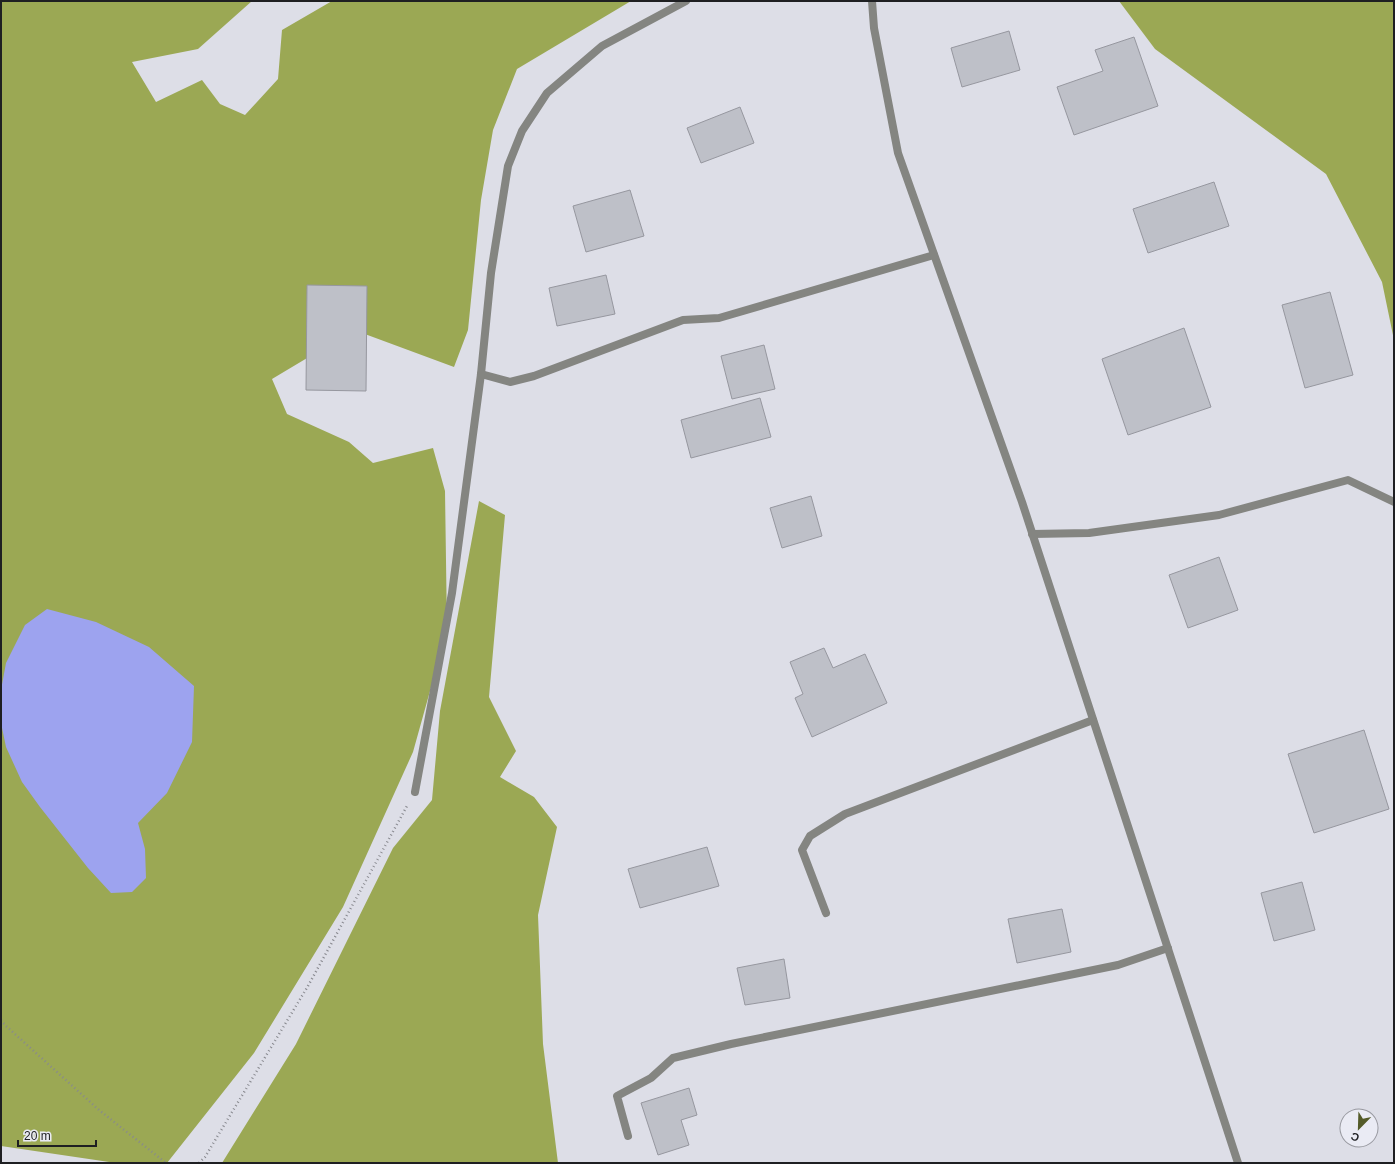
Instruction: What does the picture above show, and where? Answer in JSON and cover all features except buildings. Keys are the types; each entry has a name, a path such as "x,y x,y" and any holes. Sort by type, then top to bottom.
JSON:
{"street":[{"path":"415,792 452,593 481,374 491,273 508,166 522,131 546,93 602,46 686,1"},
{"path":"872,1 874,28 898,153 1032,534 1238,1163"},
{"path":"481,374 510,382 534,376 683,320 720,318 934,255"},
{"path":"1032,534 1089,533 1219,515 1348,480 1394,502"},
{"path":"826,913 802,850 810,836 845,814 1093,720"},
{"path":"628,1136 617,1096 651,1078 673,1058 731,1044 1118,965 1168,948"}],"path":[{"path":"199,1163 205,1157 308,986 415,792"},
{"path":"1,1020 99,1110 166,1163"}],"green space":[{"path":"1,1 252,1 198,49 132,62 156,102 202,80 220,104 245,115 278,79 282,30 332,1 631,1 517,69 493,130 481,200 468,330 454,367 354,330 272,379 287,414 349,442 373,463 433,448 445,491 447,630 413,752 343,907 254,1053 167,1163 116,1163 1,1146"},
{"path":"1119,1 1394,1 1394,340 1382,282 1326,174 1155,49"},
{"path":"479,501 505,515 489,697 516,751 500,777 534,797 557,827 538,915 543,1044 558,1163 222,1163 296,1044 393,848 432,800 440,711"}],"water":[{"path":"47,609 96,622 149,647 194,686 192,742 167,793 138,823 145,849 146,878 132,892 111,893 88,868 22,782 6,747 1,723 1,690 6,663 25,625"}]}
